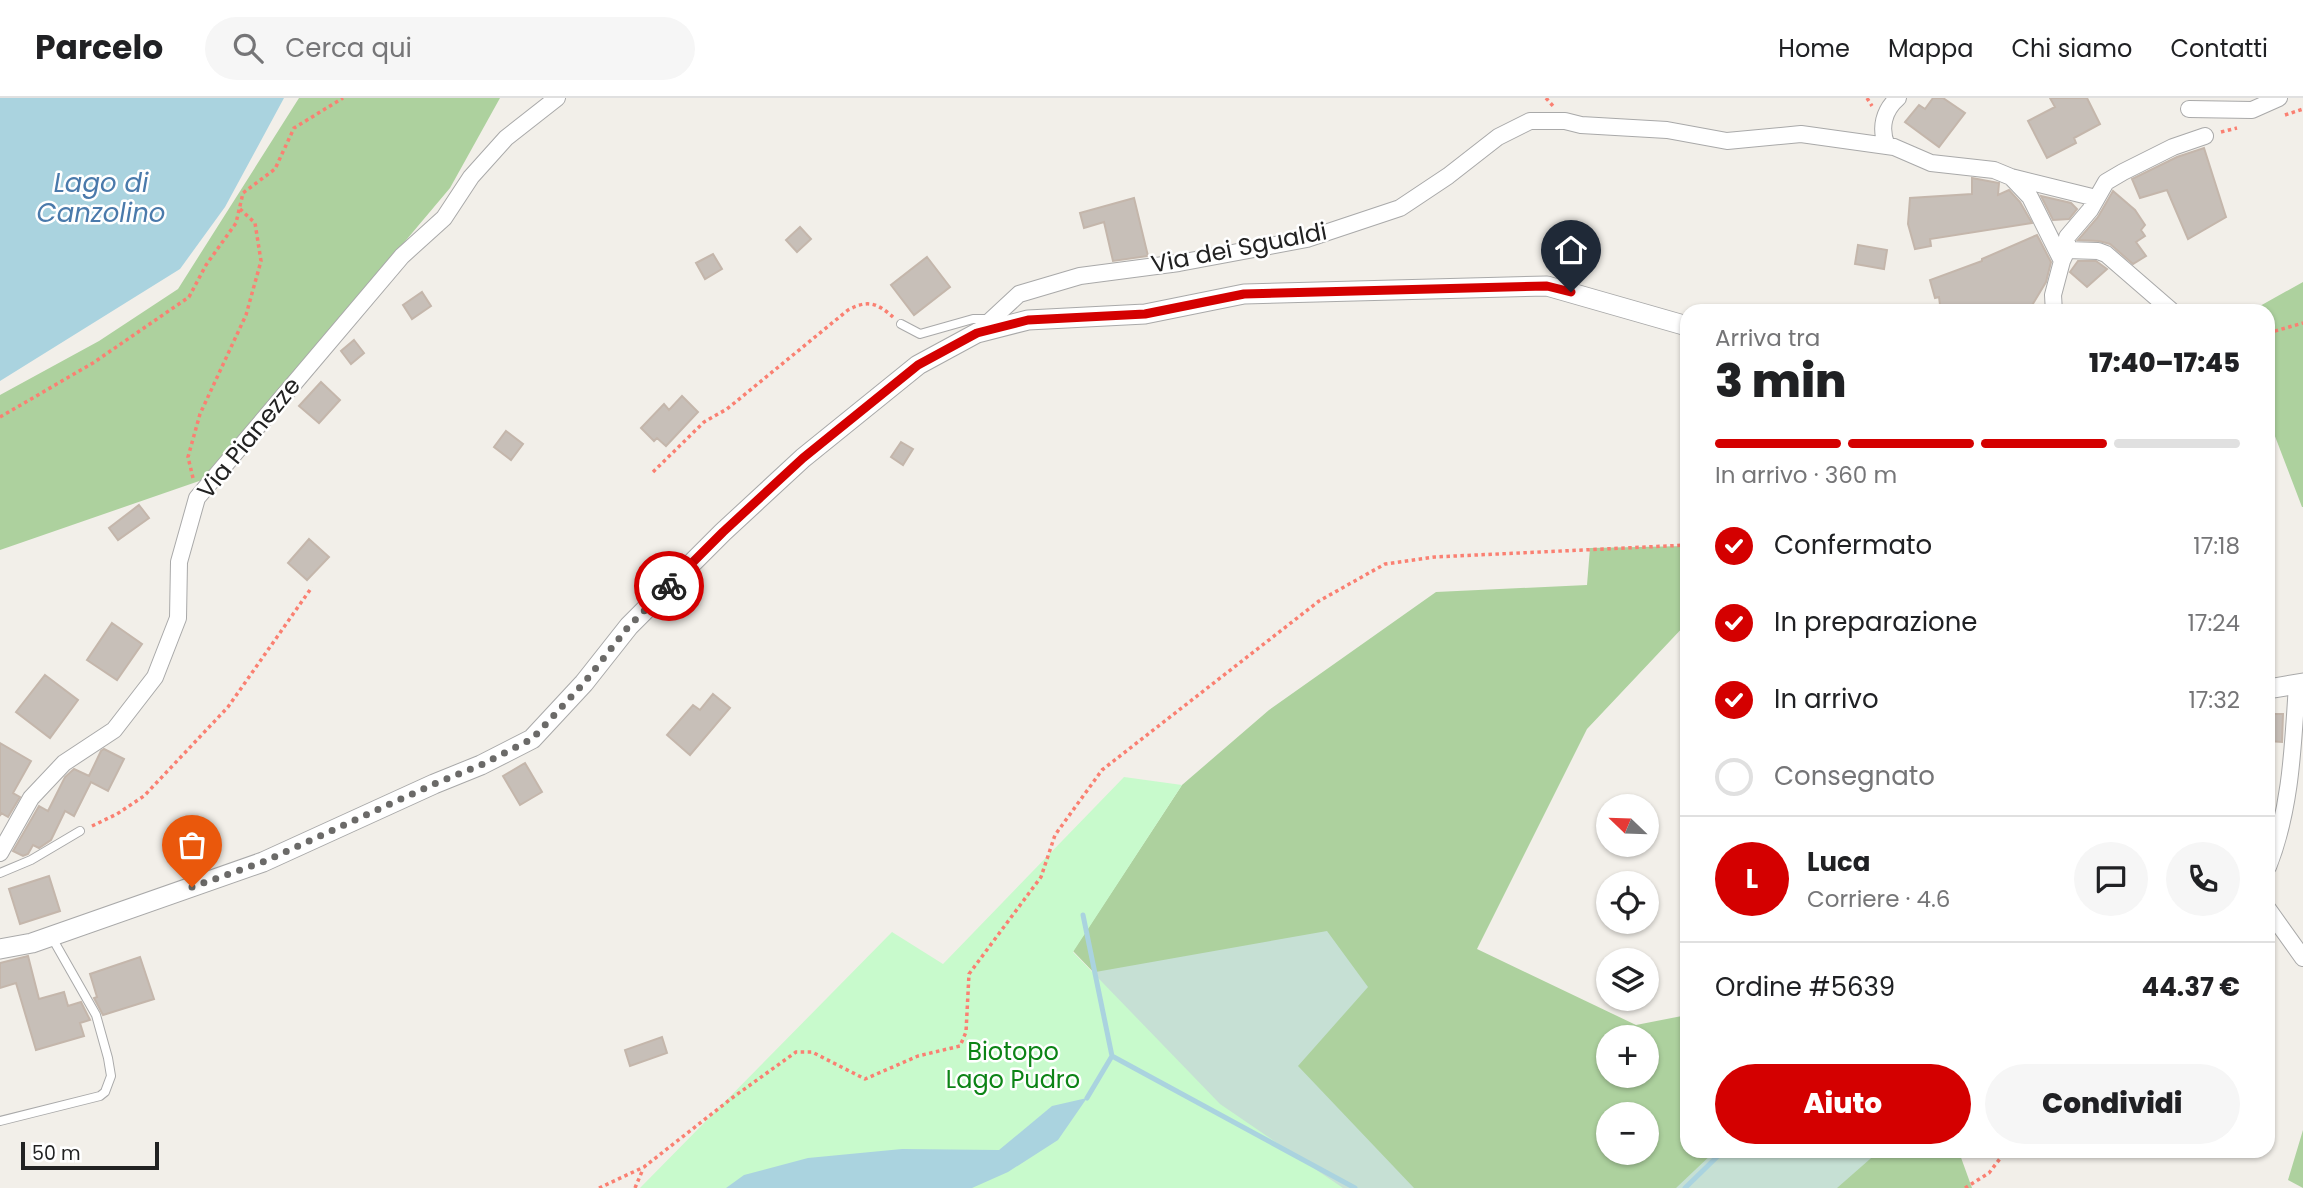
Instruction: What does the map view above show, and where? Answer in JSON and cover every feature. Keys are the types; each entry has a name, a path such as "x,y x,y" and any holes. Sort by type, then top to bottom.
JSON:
{"street":[{"name":"Via Pianezze","path":"0,853 31,798 64,764 114,730 155,677 178,618 179,562 197,498 402,256 444,218 480,167 506,138 557,98"},
{"path":"1886,146 1884,115 1898,98"},
{"path":"2189,108 2252,110 2279,98"},
{"name":"Via dei Sgualdi","path":"977,333 1019,294 1080,276 1179,263 1307,239 1399,208 1448,176 1499,137 1530,121 1667,130 1727,141 1801,134 1886,146 1931,163 1994,170 2011,177 2096,198"},
{"path":"2053,304 2067,237 2090,210 2106,183 2173,147 2205,136"},
{"path":"2011,177 2030,197 2064,255"},
{"path":"2064,255 2098,251 2106,254 2163,304"},
{"path":"0,949 32,943 263,862 481,765 532,739 584,683 629,626 723,532 803,458 918,365 977,333 1028,320 1145,314 1244,294 1547,286 1680,324"},
{"path":"2275,688 2300,683 2290,782 2275,850"},
{"path":"2275,919 2303,958"}],"lane":[{"path":"901,324 920,334 973,319 991,319"},
{"path":"0,873 31,860 80,831"},
{"path":"0,1121 100,1096 105,1092 111,1076 96,1015 51,936"}],"path":[{"path":"0,417 93,363 189,297 206,265 236,223 243,193 275,169 294,128 343,98"},
{"path":"197,498 188,457 200,414 246,315 261,261 255,223 240,209"},
{"path":"653,472 704,422 727,410 848,310 863,302 875,303 901,324"},
{"path":"2275,331 2303,323"},
{"path":"598,1188 644,1167 796,1052 812,1052 865,1079 918,1056 960,1046 966,1032 969,974 1041,877 1055,835 1102,770 1319,601 1385,564 1435,557 1680,545"},
{"path":"80,831 117,814 144,796 228,707 312,587"},
{"path":"1965,1188 1989,1173 2000,1158"},
{"path":"635,1188 644,1167"}],"green space":[{"path":"299,98 500,98 450,188 205,479 0,550 0,395 99,341 178,289"},
{"path":"2303,282 2303,507 2275,436 2275,304 2264,304"},
{"path":"1680,546 1680,630 1587,729 1477,949 1596,1006 1596,1011 1607,1011 1636,1025 1680,1016 1680,1158 1961,1158 1972,1188 1343,1188 1220,1104 1073,951 1182,785 1269,710 1436,592 1587,585 1590,548"},
{"name":"Biotopo Lago Pudro","path":"1124,777 1182,785 1073,952 1220,1104 1343,1188 640,1188 892,932 943,964"},
{"path":"1327,931 1368,987 1298,1066 1414,1188 695,1188 1039,982"},
{"path":"2303,1130 2303,1188 2288,1180"},
{"path":"1708,1158 1871,1158 1837,1188 1676,1188"}],"water":[{"name":"Lago di Canzolino","path":"0,98 284,98 225,207 180,269 0,381"},
{"path":"1087,1098 1058,1140 1008,1172 972,1188 726,1188 744,1175 808,1158 902,1149 999,1150 1052,1106"}],"building":[{"path":"1933,98 1943,98 1965,113 1939,147 1905,122 1919,105 1925,109"},
{"path":"2050,98 2087,98 2100,124 2074,138 2076,143 2047,158 2028,121 2055,107"},
{"path":"2204,148 2226,217 2188,239 2167,190 2140,198 2132,179 2177,157"},
{"path":"1972,178 1999,183 1998,195 2009,190 2020,202 2032,223 1930,239 1931,246 1915,249 1908,224 1910,198 1972,194"},
{"path":"2113,191 2135,210 2145,225 2141,230 2145,236 2136,242 2146,256 2133,264 2110,244 2078,240 2098,217"},
{"path":"2041,196 2071,203 2077,209 2069,219 2053,220"},
{"path":"1134,198 1148,256 1113,261 1104,222 1084,228 1080,213"},
{"path":"800,227 811,239 797,252 786,240"},
{"path":"2037,235 2051,262 2046,282 2033,304 1940,304 1939,297 1935,298 1930,280"},
{"path":"1858,245 1887,250 1884,269 1855,264"},
{"path":"713,254 722,269 705,279 696,263"},
{"path":"927,257 950,287 914,315 891,285"},
{"path":"2078,261 2096,261 2107,269 2087,287 2070,272"},
{"path":"422,292 431,306 412,319 403,305"},
{"path":"354,340 364,353 351,364 341,351"},
{"path":"321,382 340,400 319,423 299,406"},
{"path":"682,396 698,412 666,446 657,438 654,441 641,428 664,404 669,410"},
{"path":"506,431 523,444 511,460 494,447"},
{"path":"901,442 913,449 903,465 891,457"},
{"path":"139,505 149,518 118,540 109,528"},
{"path":"309,539 329,557 307,580 288,563"},
{"path":"112,623 142,644 117,680 87,660"},
{"path":"45,675 78,700 50,738 16,712"},
{"path":"713,694 730,708 690,755 667,735 693,705 700,710"},
{"path":"2275,714 2283,714 2282,742 2275,742"},
{"path":"0,743 31,761 13,793 20,797 8,817 1,813 0,816"},
{"path":"104,749 124,759 108,791 91,782 74,816 65,811 51,840 39,848 33,845 28,854 23,856 13,851 39,806 48,811 65,777 74,769 89,776"},
{"path":"525,763 542,792 520,805 503,776"},
{"path":"49,876 60,911 20,924 9,889"},
{"path":"28,956 39,999 64,992 68,1006 81,1002 90,1020 80,1023 84,1036 36,1050 16,983 0,988 0,963"},
{"path":"140,957 154,999 103,1015 94,998 97,997 90,974"},
{"path":"662,1037 667,1053 630,1066 625,1050"}],"waterway":[{"path":"1083,915 1112,1056 1087,1098"},
{"path":"1112,1056 1355,1188"},
{"path":"1685,1188 1716,1158"}],"way so far":[{"path":"192,887 263,862 481,765 532,739 584,683 629,626 669,586"}],"route":[{"path":"669,586 803,458 918,365 977,333 1028,320 1145,314 1244,294 1547,286 1571,292"}]}
